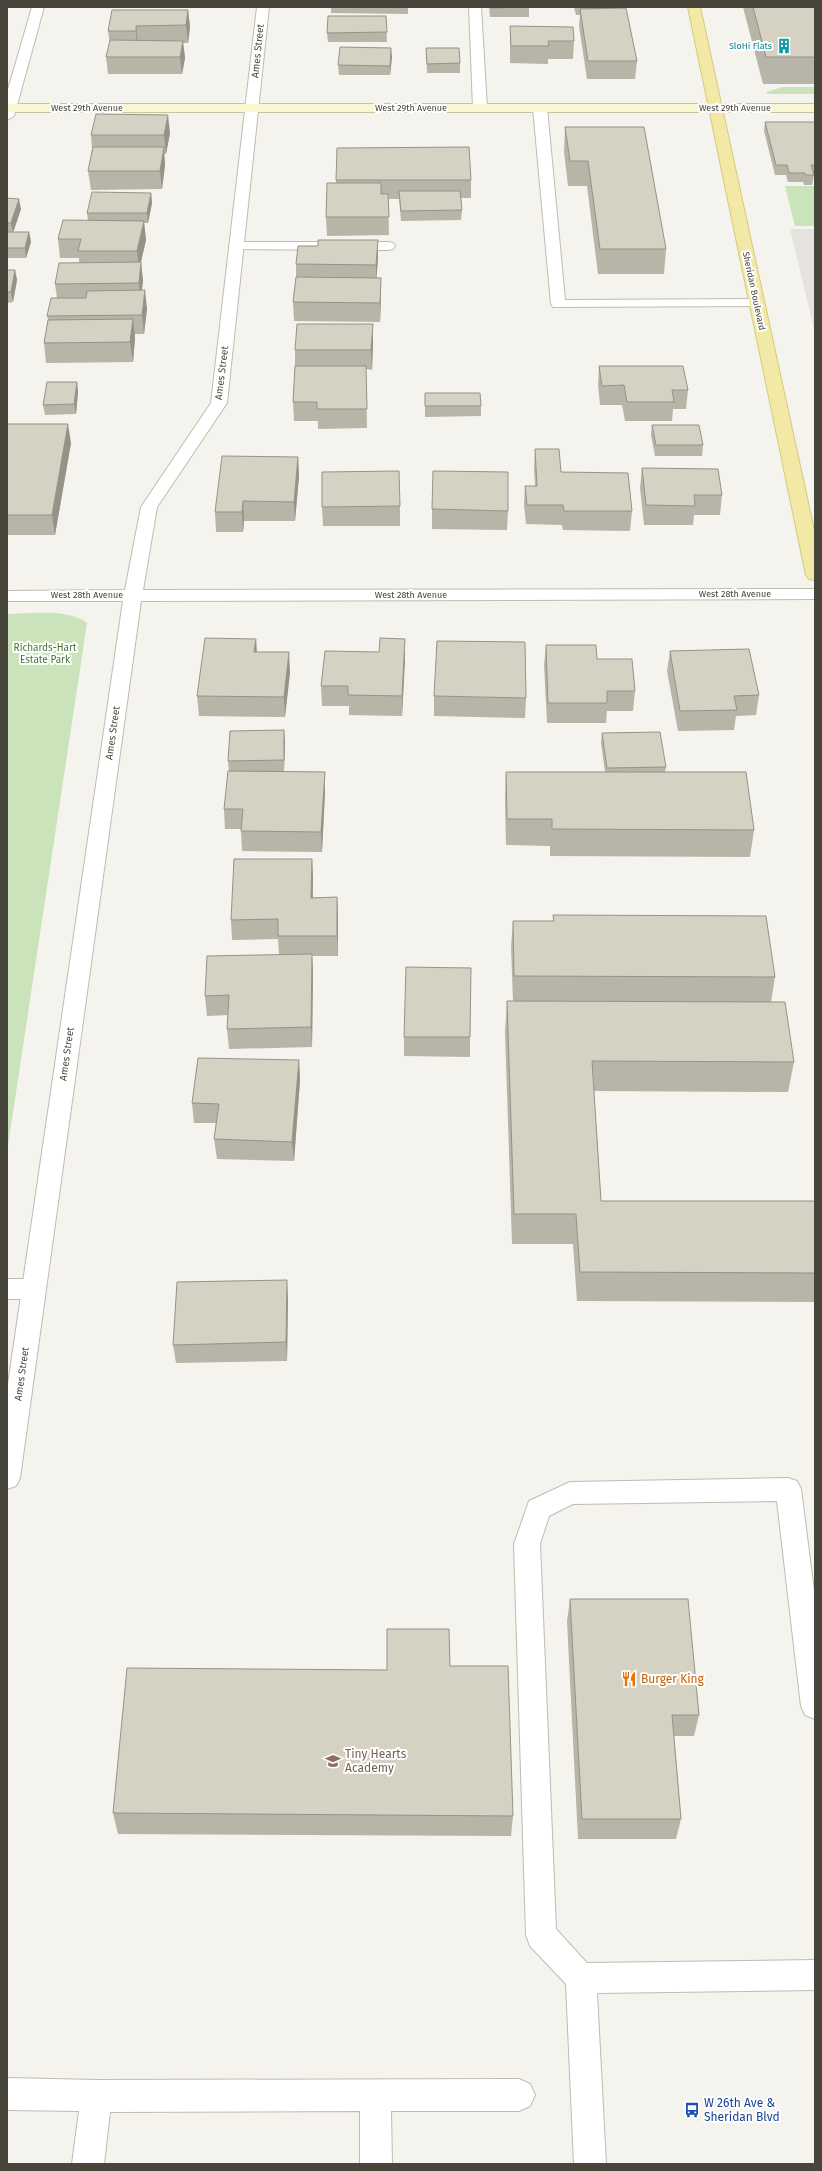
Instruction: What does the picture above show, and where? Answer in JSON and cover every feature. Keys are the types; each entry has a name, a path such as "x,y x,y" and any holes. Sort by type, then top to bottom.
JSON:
{"main road":[{"name":"Sheridan Boulevard","path":"694,7 815,575"}],"street":[{"path":"8,111 38,7"},
{"name":"Ames Street","path":"7,1478 132,595 149,507 219,403 263,7"},
{"path":"475,7 480,108"},
{"name":"West 29th Avenue","path":"8,111 480,108 815,108"},
{"path":"540,108 558,304 757,303"},
{"path":"236,246 388,246"},
{"name":"West 28th Avenue","path":"7,596 815,594"},
{"path":"7,1289 34,1289"},
{"path":"590,2164 581,1978 541,1935 527,1544 538,1509 570,1493 788,1489 815,1706"},
{"path":"581,1978 815,1975"},
{"path":"7,2094 96,2096 519,2095"},
{"path":"88,2164 96,2096"},
{"path":"375,2096 376,2164"}],"green space":[{"path":"782,87 815,87 815,94 767,94 767,92"},
{"path":"785,186 815,186 815,226 795,226"},
{"name":"Richards-Hart Estate Park","path":"48,613 69,615 79,618 87,623 7,1152 7,614"}],"shaded area":[{"path":"790,229 815,229 815,333"}],"building":[{"path":"491,7 529,7 491,8"},
{"path":"753,7 815,7 815,57 766,57"},
{"path":"626,8 637,61 588,61 580,9"},
{"path":"112,10 188,10 186,25 136,26 136,31 108,31"},
{"path":"328,16 386,16 387,32 327,33"},
{"path":"510,26 573,27 574,41 548,41 549,46 511,46"},
{"path":"110,40 183,41 180,57 106,57"},
{"path":"340,47 391,48 390,66 338,65"},
{"path":"426,48 459,48 460,63 427,64"},
{"path":"96,114 168,115 164,135 91,135"},
{"path":"765,122 815,122 815,165 811,165 814,175 805,175 805,173 789,173 787,165 776,165"},
{"path":"565,127 644,127 666,249 600,249 588,161 570,161"},
{"path":"93,147 164,147 160,171 88,171"},
{"path":"469,147 471,180 336,180 337,148"},
{"path":"327,183 381,183 381,194 388,194 389,217 326,217"},
{"path":"399,191 460,191 462,210 401,211"},
{"path":"92,192 151,193 147,213 87,213"},
{"path":"7,198 19,199 11,223 7,223"},
{"path":"63,220 144,221 137,251 78,251 81,239 58,239"},
{"path":"7,232 29,232 25,248 7,248"},
{"path":"318,240 378,240 376,265 296,264 298,246 318,246"},
{"path":"141,262 139,283 55,284 59,263"},
{"path":"7,270 15,270 11,292 7,292"},
{"path":"296,277 381,278 380,303 293,302"},
{"path":"145,290 142,315 47,316 51,298 86,298 87,291"},
{"path":"133,319 130,342 44,343 48,320"},
{"path":"297,324 373,324 371,350 295,350"},
{"path":"295,366 366,366 367,409 317,409 317,402 293,402"},
{"path":"599,366 683,366 688,390 672,390 674,402 627,402 624,385 602,386"},
{"path":"47,382 77,382 74,404 43,405"},
{"path":"425,393 480,393 481,406 425,406"},
{"path":"7,424 68,424 52,515 7,515"},
{"path":"652,425 699,425 703,445 656,445"},
{"path":"535,449 559,449 561,472 628,473 632,511 564,511 563,505 527,505 525,486 537,486"},
{"path":"222,456 298,457 294,502 243,501 242,512 215,512"},
{"path":"642,468 718,469 722,495 694,495 695,506 646,505"},
{"path":"399,471 400,506 322,507 322,472"},
{"path":"433,471 508,472 508,511 432,509"},
{"path":"205,638 256,639 254,652 289,652 284,697 197,696"},
{"path":"380,638 405,639 402,696 348,695 348,686 321,686 325,651 379,652"},
{"path":"437,641 525,642 526,698 434,696"},
{"path":"546,645 596,645 597,659 632,659 635,691 607,691 607,703 548,703"},
{"path":"749,649 759,695 734,696 737,710 680,711 670,651"},
{"path":"284,730 284,760 228,761 230,731"},
{"path":"660,732 666,767 607,768 602,733"},
{"path":"228,771 325,772 321,832 241,831 243,809 224,809"},
{"path":"506,772 746,772 754,830 552,829 552,819 507,819"},
{"path":"234,859 312,859 311,898 337,897 337,936 278,936 278,919 231,920"},
{"path":"553,915 766,916 775,977 514,976 513,921 554,921"},
{"path":"312,954 311,1027 227,1029 229,995 205,996 207,956"},
{"path":"406,967 471,968 470,1037 404,1037"},
{"path":"507,1001 785,1002 794,1062 592,1061 601,1201 815,1201 815,1273 580,1272 576,1214 514,1214"},
{"path":"198,1058 299,1060 292,1142 214,1139 219,1104 192,1103"},
{"path":"287,1280 286,1342 173,1345 177,1282"},
{"name":"Burger King","path":"570,1599 688,1599 699,1715 672,1715 681,1819 582,1819"},
{"path":"387,1629 449,1629 450,1666 508,1666 513,1816 113,1813 127,1668 387,1670"}],"place":[{"name":"SloHi Flats","path":"784,46"},
{"name":"Burger King","path":"629,1679"},
{"name":"Tiny Hearts Academy","path":"333,1761"},
{"name":"W 26th Ave & Sheridan Blvd","path":"692,2110"}]}
